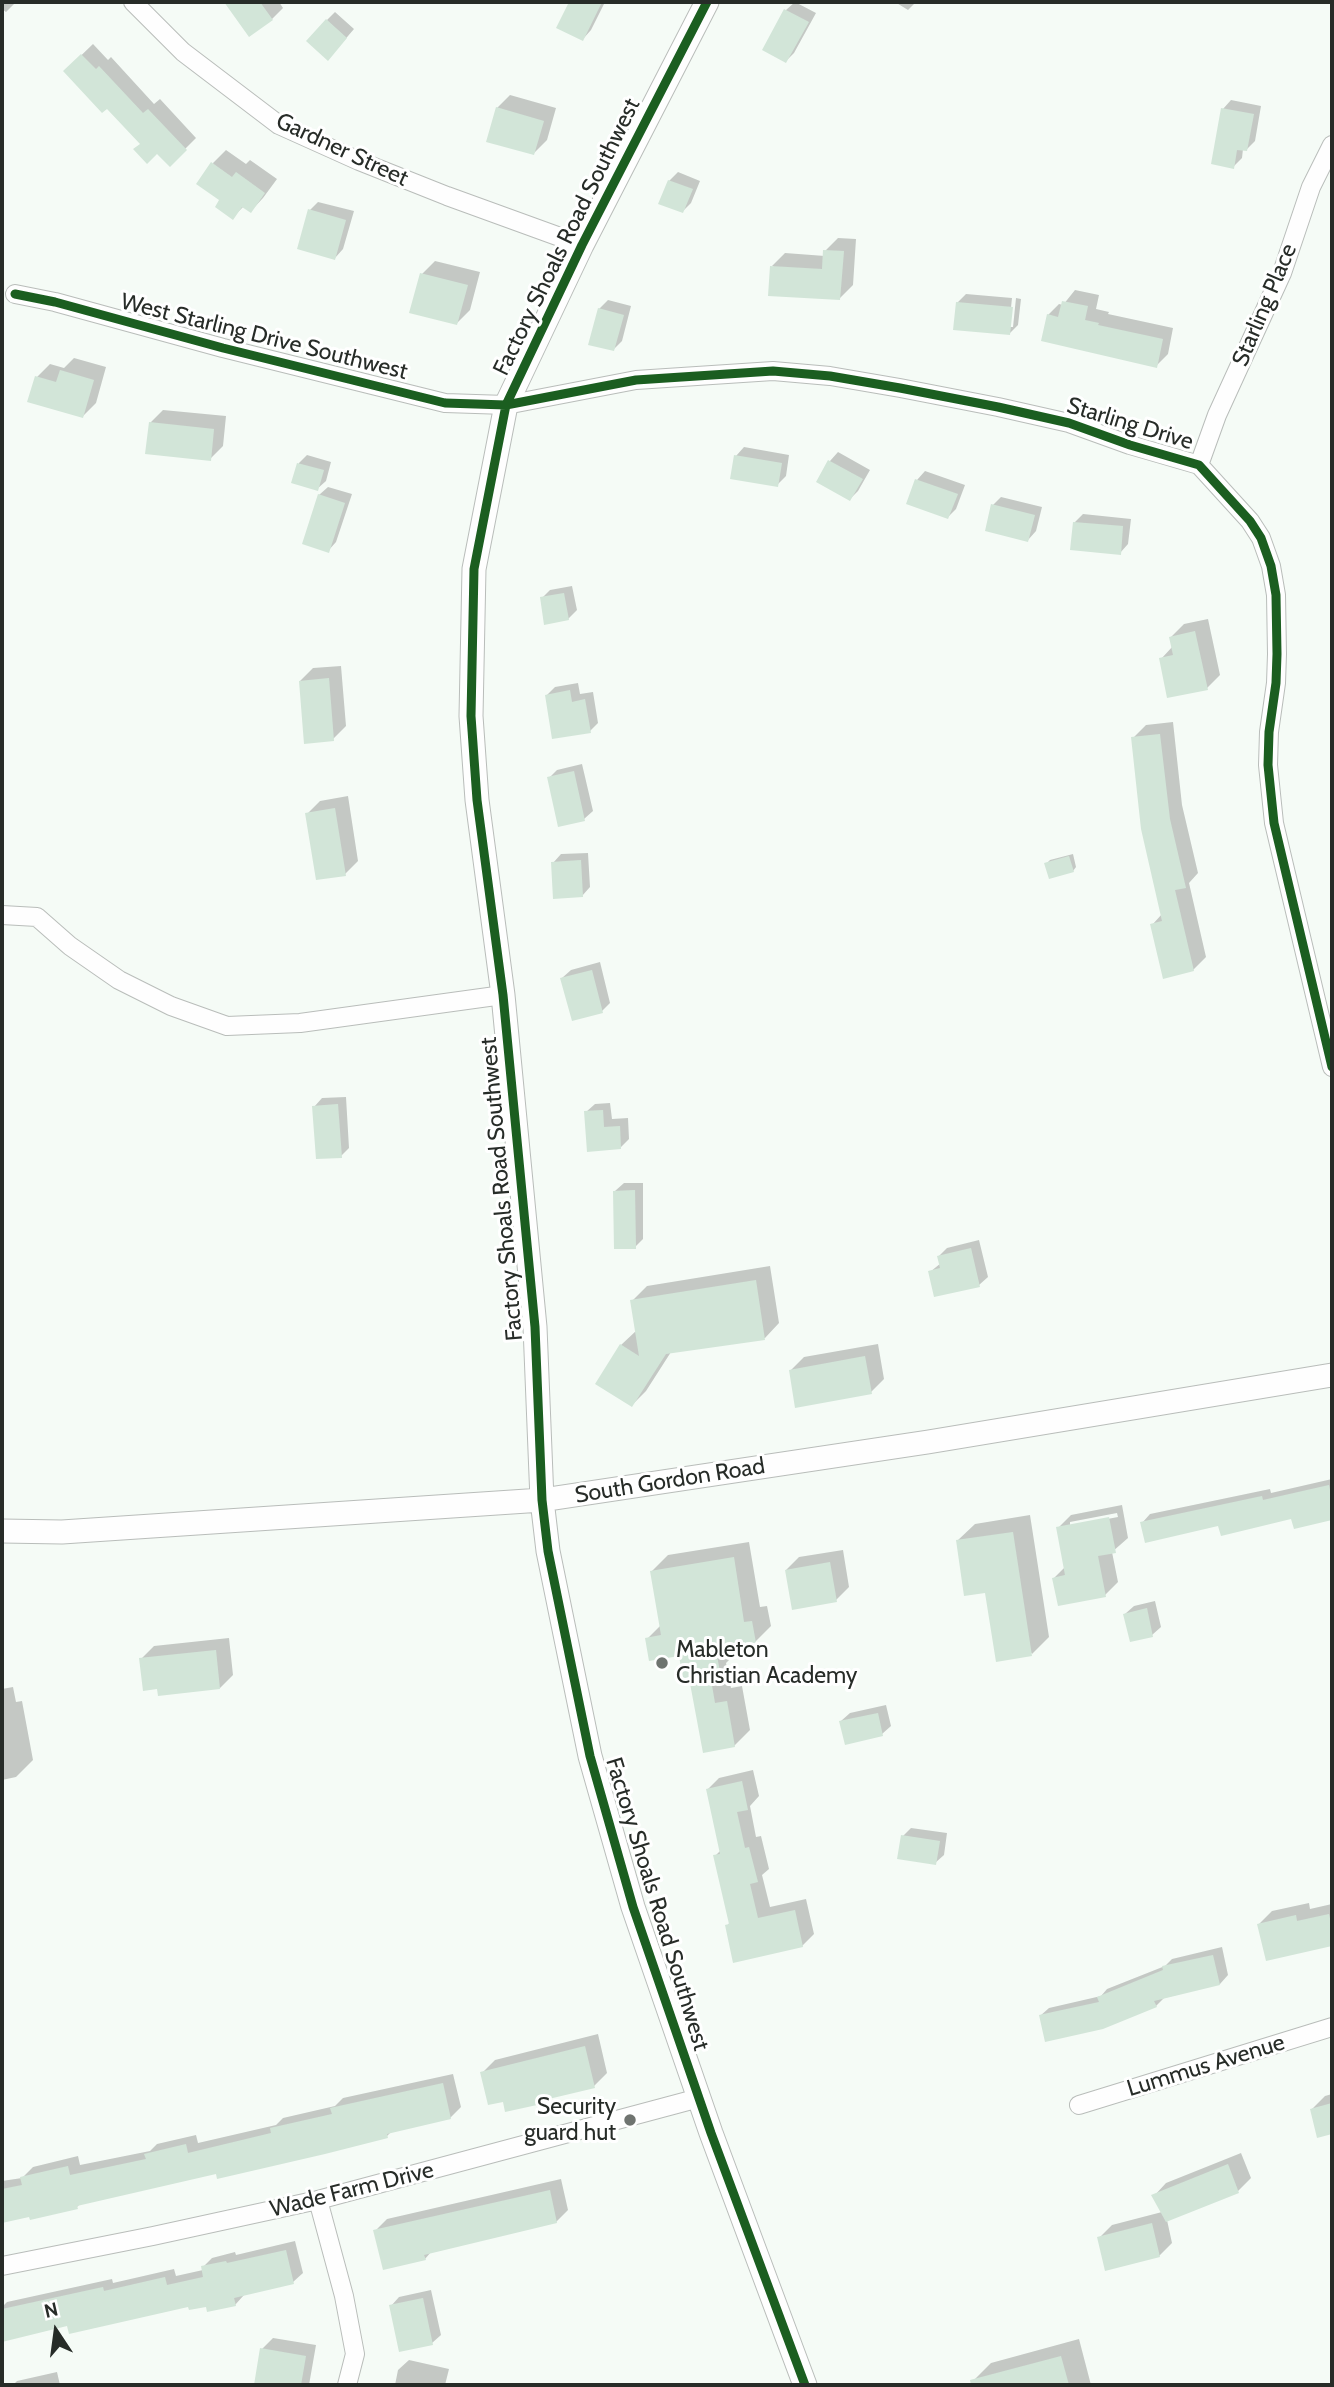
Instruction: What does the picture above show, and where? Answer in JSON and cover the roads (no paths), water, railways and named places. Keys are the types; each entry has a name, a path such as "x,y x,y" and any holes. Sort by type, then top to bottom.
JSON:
{"street":[{"name":"Gardner Street","path":"134,2 183,52 279,125 359,162 582,245"},
{"name":"Factory Shoals Road Southwest","path":"707,2 582,245 506,405 474,569 471,716 477,800 503,995 536,1327 542,1500 548,1551 590,1756 633,1907 699,2098 805,2385"},
{"name":"Starling Place","path":"1199,465 1217,415 1282,273 1311,187 1332,145"},
{"name":"West Starling Drive Southwest","path":"15,294 445,403 506,405"},
{"name":"Starling Drive","path":"506,405 636,380 760,372 807,374 900,388 1057,421 1199,465 1250,521 1261,538 1271,566 1276,595 1277,654 1269,732 1270,794 1332,1067"},
{"path":"2,915 37,917 70,946 119,979 171,1006 227,1026 300,1023 503,995"},
{"name":"South Gordon Road","path":"3,1532 72,1531 542,1500 928,1442 1332,1375"},
{"name":"Lummus Avenue","path":"1079,2105 1332,2027"},
{"name":"Wade Farm Drive","path":"2,2266 318,2200 699,2098"},
{"path":"318,2200 344,2296 355,2354 347,2385"}],"place":[{"name":"Mableton Christian Academy","path":"662,1663"},
{"name":"Security guard hut","path":"630,2120"}]}
